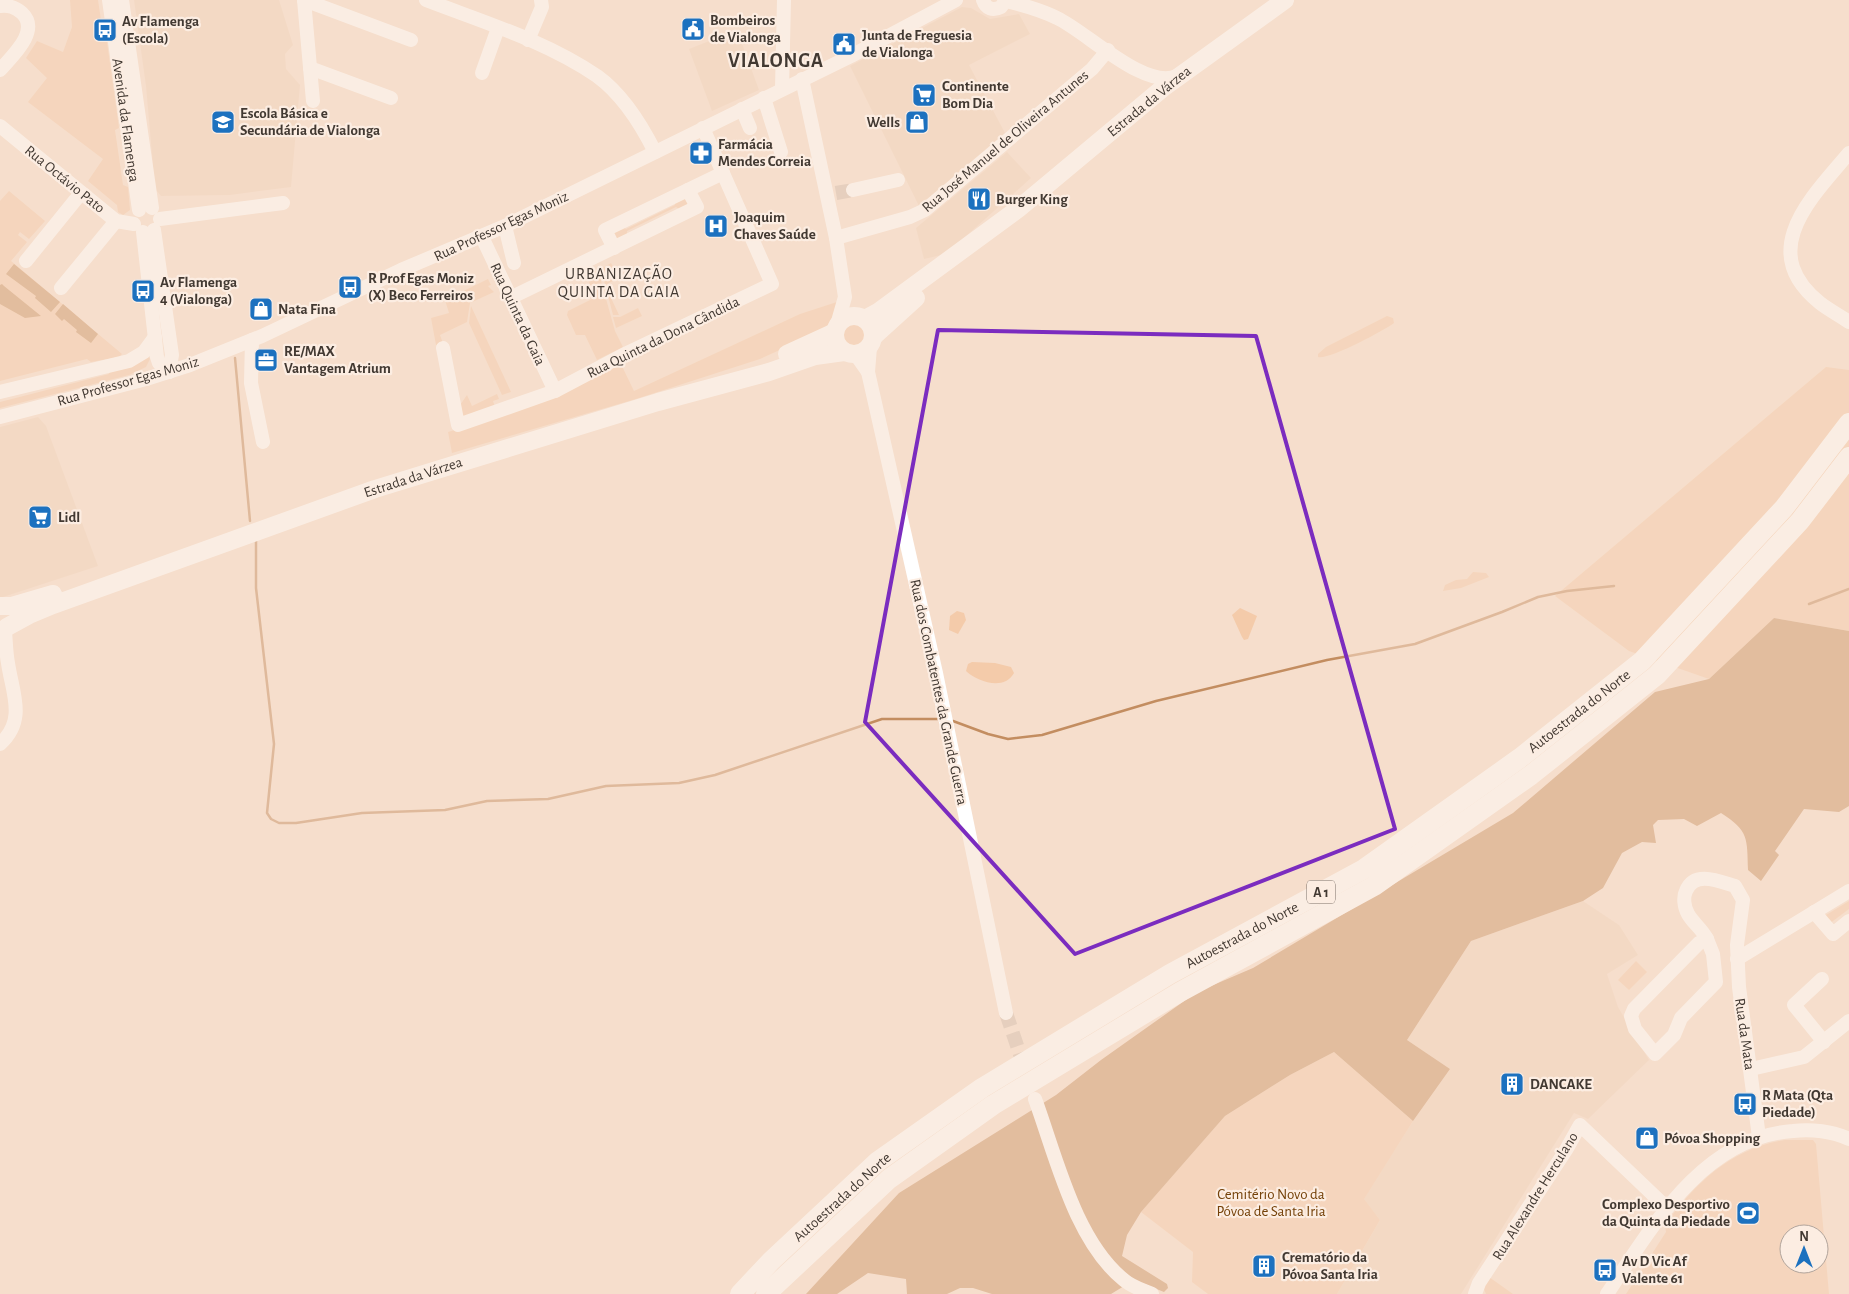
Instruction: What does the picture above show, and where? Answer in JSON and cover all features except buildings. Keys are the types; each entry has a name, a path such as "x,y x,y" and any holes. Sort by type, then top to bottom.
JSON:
{"highway":[{"name":"Autoestrada do Norte","path":"740,1294 771,1261 877,1162 982,1088 1170,974 1364,869 1520,758 1642,661 1784,508 1849,423"},
{"name":"Autoestrada do Norte","path":"766,1294 889,1179 993,1106 1180,992 1374,886 1532,774 1657,675 1800,520 1849,457"}],"main road":[{"name":"Estrada da Várzea","path":"658,402 767,362 836,329 847,317 862,318 878,312 1018,209 1180,75 1285,0"},
{"name":"Estrada da Várzea","path":"4,632 44,608 375,489 658,402 769,372 815,356 861,348 900,311 980,246 1018,209"},
{"path":"836,329 836,344 861,348 872,328 862,318"},
{"name":"Estrada da Várzea","path":"0,606 12,606 92,580 171,561"},
{"name":"Estrada da Várzea","path":"0,606 8,618 4,632"}],"street":[{"name":"Avenida da Flamenga","path":"109,0 172,355"},
{"name":"Avenida da Flamenga","path":"122,0 147,221 154,337 157,357"},
{"path":"313,101 304,0 411,40"},
{"path":"426,0 528,40 561,55 599,77 617,96 645,132 655,152"},
{"path":"528,40 542,8 541,0"},
{"path":"782,89 784,0"},
{"name":"Rua Professor Egas Moniz","path":"0,418 146,379 190,365 252,340 401,270 505,226 802,79 956,0"},
{"path":"982,0 986,6 993,9 1001,8 1006,0 1057,18 1145,75 1165,80 1180,75"},
{"path":"0,6 13,7 22,13 26,20 28,31 24,41 0,70"},
{"path":"482,73 498,28"},
{"name":"Rua José Manuel de Oliveira Antunes","path":"836,238 910,217 925,210 1092,69 1108,50"},
{"path":"310,68 391,98"},
{"path":"1145,75 1151,85 1148,100"},
{"path":"802,79 832,194 836,238 845,297 836,329"},
{"path":"764,98 781,152"},
{"path":"742,109 750,128"},
{"path":"614,248 605,230 723,173 703,128"},
{"name":"Rua Octávio Pato","path":"1,129 116,221 147,221 283,203"},
{"path":"1849,153 1802,210 1794,230 1790,250 1796,273 1804,287 1820,303 1849,322"},
{"name":"Rua Quinta da Dona Cândida","path":"443,348 458,425 555,391 643,345 772,284 723,173"},
{"path":"853,190 898,180"},
{"path":"510,298 697,207 688,190"},
{"path":"26,261 81,193"},
{"path":"61,288 116,221"},
{"path":"505,226 514,263"},
{"name":"Rua Quinta da Gaia","path":"482,237 555,391"},
{"path":"845,297 862,318"},
{"path":"0,392 129,360 144,352 154,337"},
{"path":"252,340 251,383 263,442"},
{"name":"Rua dos Combatentes da Grande Guerra","path":"861,348 936,673 1006,1014"},
{"path":"168,372 172,355 182,363 190,365"},
{"path":"157,357 159,363 168,372"},
{"path":"146,379 157,357"},
{"path":"0,744 12,728 17,708 4,659 4,632"},
{"name":"Rua da Mata","path":"1707,939 1699,944 1666,976 1634,1009 1631,1016 1635,1029 1655,1054 1674,1035 1681,1018 1716,982 1713,954 1707,939 1702,929 1688,914 1683,896 1688,885 1698,879 1707,878 1735,886 1743,900 1737,960 1740,1006 1751,1069 1759,1137"},
{"path":"1737,960 1849,891"},
{"path":"1814,912 1833,934 1849,920"},
{"path":"1822,979 1794,1005 1824,1042"},
{"path":"1751,1069 1804,1058 1849,1021"},
{"path":"1035,1099 1065,1184 1088,1235 1100,1255 1124,1280 1152,1294"},
{"name":"Rua Alexandre Herculano","path":"1475,1294 1479,1283 1566,1150 1580,1125 1667,1208"},
{"path":"1607,1294 1667,1208 1690,1182 1715,1160 1736,1147 1759,1137 1781,1132 1803,1130 1848,1136"}],"highlighted area":[{"path":"938,330 1256,336 1395,829 1075,954 865,722"}],"shaded area":[{"name":"Escola Básica e Secundária de Vialonga","path":"134,0 279,0 293,45 285,54 286,69 300,85 291,187 230,195 161,196 155,189 146,86"},
{"name":"Continente Bom Dia","path":"962,7 971,8 990,19 1019,14 1030,34 969,65 1005,133 919,206 850,66"},
{"path":"737,30 759,90 712,111 689,49"},
{"name":"Burger King","path":"1007,152 1031,178 946,254 924,259 916,228"},
{"path":"14,264 60,302 51,312 35,298 36,296 6,274"},
{"path":"2,284 41,316 25,318 0,304 0,285"},
{"path":"63,304 98,334 91,343 76,332 77,330 64,319 62,321 55,314"},
{"path":"38,417 46,426 98,566 0,598 0,427"},
{"path":"1774,618 1849,631 1849,806 1839,812 1804,809 1775,851 1779,855 1761,881 1748,870 1745,836 1737,825 1721,813 1697,826 1684,819 1658,820 1653,825 1656,843 1642,842 1622,853 1603,888 1583,901 1471,941 1407,1040 1450,1069 1413,1121 1334,1052 1290,1075 1225,1116 1141,1212 1127,1235 1122,1256 1167,1284 1168,1288 1164,1292 1134,1280 1111,1294 992,1294 973,1288 960,1288 947,1294 907,1294 906,1279 868,1273 837,1294 806,1294 899,1193 1056,1095 1101,1060 1197,992 1253,968 1513,813 1655,692 1709,679"},
{"path":"1583,901 1619,925 1638,955 1607,974 1618,1007 1649,1060 1588,1119 1574,1113 1461,1294 1337,1294 1380,1220 1363,1199 1413,1121 1450,1069 1407,1040 1471,941"}],"green space":[{"path":"70,0 98,0 104,40 107,42 119,128 115,130 123,185 128,187 130,210 123,215 118,212 117,205 88,181 103,159 28,102 47,78 26,58 37,41 63,52 72,27"},
{"path":"9,191 45,221 29,239 20,232 18,235 27,242 11,261 122,354 119,357 91,362 87,359 0,381 0,201"},
{"path":"681,195 690,203 682,211 676,207 627,231 627,238 621,241 613,237 615,227 620,225 626,229 675,205 675,197"},
{"path":"611,263 619,278 605,285 601,269"},
{"path":"598,270 615,331 623,347 597,360 585,335 576,335 567,315 568,311 596,297 586,276"},
{"path":"488,279 491,285 488,286 494,292 470,303 467,322 440,335 444,346 436,345 431,318 449,313 445,300"},
{"path":"605,286 619,315 613,315"},
{"path":"840,301 835,317 822,331 760,359 636,399 452,453 448,432 490,419 619,360 634,391 800,314"},
{"path":"471,306 511,392 502,395 469,323"},
{"path":"638,308 642,316 616,328 613,317 620,317"},
{"path":"1387,316 1393,318 1394,323 1344,350 1324,357 1318,357 1318,354 1326,347"},
{"path":"853,322 861,326 865,334 861,342 853,346 845,342 841,334 845,326"},
{"path":"148,356 150,359 146,367 129,375 0,408 0,402 109,374 110,370 132,367"},
{"path":"1826,367 1849,370 1849,631 1774,618 1709,679 1629,651 1555,596"},
{"path":"497,394 499,399 493,401 495,407 464,417 458,408 467,395 472,406"},
{"path":"1473,572 1486,573 1489,577 1461,588 1443,591 1445,585 1456,580 1467,579"},
{"path":"1240,608 1257,616 1248,639 1244,640 1232,615"},
{"path":"957,611 964,613 966,620 958,634 949,630 950,616"},
{"path":"972,662 995,663 1011,667 1014,673 1010,679 1004,682 991,683 977,678 966,671 968,664"},
{"path":"1849,901 1849,909 1829,924 1826,915"},
{"path":"1636,961 1647,972 1629,990 1618,980"},
{"name":"Cemitério Novo da Póvoa de Santa Iria","path":"1334,1052 1413,1121 1364,1199 1380,1220 1337,1294 1208,1294 1192,1282 1193,1252 1141,1212 1225,1116 1290,1075"},
{"name":"Complexo Desportivo da Quinta da Piedade","path":"1785,1140 1813,1140 1816,1144 1823,1224 1779,1224 1779,1274 1827,1274 1829,1294 1626,1294 1666,1232 1665,1225 1689,1195 1716,1170 1748,1151 1766,1144"},
{"path":"1489,1277 1513,1294 1486,1294 1483,1287"}],"waterway":[{"path":"235,358 250,521"},
{"path":"256,539 256,588 274,744 267,813 271,819 279,823 296,823 362,813 445,810 487,801 548,799 606,786 679,783 715,775 882,719 938,719"},
{"path":"953,721 1008,739 1042,735 1156,701 1327,660 1415,644 1538,597 1567,591 1614,586"},
{"path":"1809,604 1849,589"}],"tunnel":[{"path":"836,193 853,190"},
{"path":"1006,1013 1025,1069"}],"place":[{"name":"Bombeiros de Vialonga","path":"693,29"},
{"name":"Av Flamenga (Escola)","path":"105,30"},
{"name":"Junta de Freguesia de Vialonga","path":"844,44"},
{"name":"Continente Bom Dia","path":"924,95"},
{"name":"Escola Básica e Secundária de Vialonga","path":"223,122"},
{"name":"Wells","path":"917,122"},
{"name":"Farmácia Mendes Correia","path":"701,153"},
{"name":"Burger King","path":"979,199"},
{"name":"Joaquim Chaves Saúde","path":"716,226"},
{"name":"R Prof Egas Moniz (X) Beco Ferreiros","path":"350,287"},
{"name":"Av Flamenga 4 (Vialonga)","path":"143,291"},
{"name":"Nata Fina","path":"261,309"},
{"name":"RE/MAX Vantagem Atrium","path":"266,360"},
{"name":"Lidl","path":"40,517"},
{"name":"DANCAKE","path":"1512,1084"},
{"name":"R Mata (Qta Piedade)","path":"1745,1104"},
{"name":"Póvoa Shopping","path":"1647,1138"},
{"name":"Complexo Desportivo da Quinta da Piedade","path":"1748,1213"},
{"name":"Crematório da Póvoa Santa Iria","path":"1264,1266"},
{"name":"Av D Vic Af Valente 61","path":"1605,1270"}],"district":[{"name":"VIALONGA","path":"776,60"},
{"name":"URBANIZAÇÃO QUINTA DA GAIA","path":"619,282"}]}
